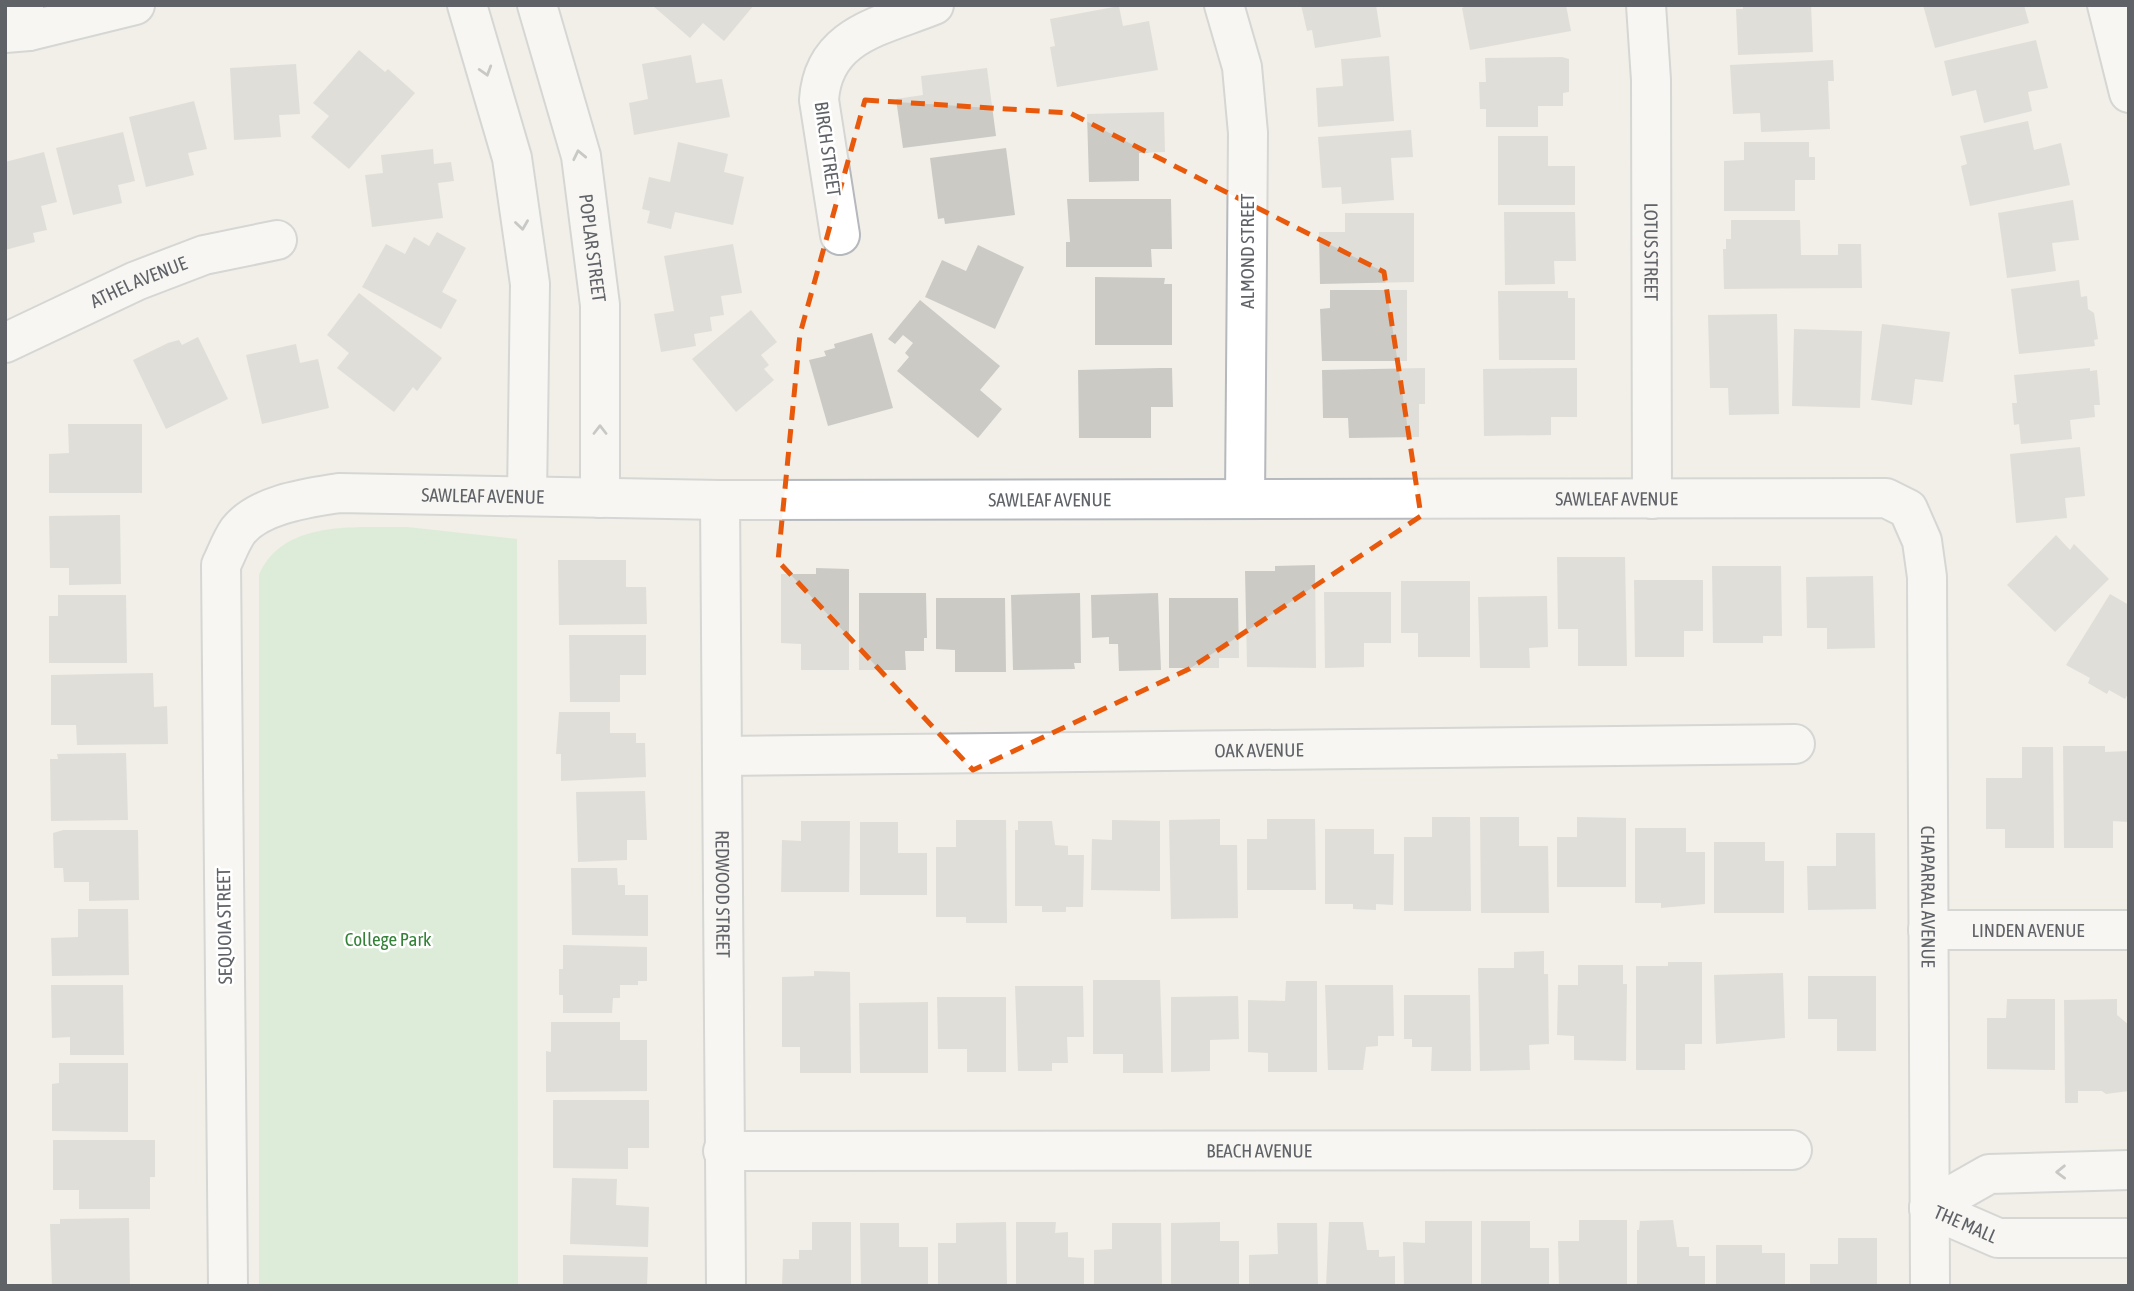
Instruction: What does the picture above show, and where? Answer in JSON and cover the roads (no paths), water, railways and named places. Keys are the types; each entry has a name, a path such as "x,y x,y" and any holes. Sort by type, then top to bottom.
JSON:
{"street":[{"path":"19,23 135,5"},
{"path":"467,5 512,158 530,284 527,496"},
{"name":"POPLAR STREET","path":"537,5 581,156 600,305 600,498"},
{"name":"BIRCH STREET","path":"840,235 819,100 820,81 827,63 843,45 863,33 934,5"},
{"name":"ALMOND STREET","path":"1224,5 1242,67 1248,133 1245,499"},
{"name":"LOTUS STREET","path":"1646,5 1651,80 1652,499"},
{"path":"2107,5 2129,93"},
{"name":"ATHEL AVENUE","path":"5,343 136,281 204,255 277,240"},
{"name":"SAWLEAF AVENUE","path":"221,565 239,530 268,511 294,500 339,493 720,500 1652,499 1857,496 1886,498 1908,509"},
{"name":"REDWOOD STREET","path":"720,500 726,1286"},
{"name":"CHAPARRAL AVENUE","path":"1908,509 1922,541 1927,577 1930,1286"},
{"name":"SEQUOIA STREET","path":"221,565 228,1286"},
{"name":"OAK AVENUE","path":"723,756 1795,744"},
{"name":"LINDEN AVENUE","path":"1928,930 2129,930"},
{"name":"BEACH AVENUE","path":"723,1151 1792,1150"},
{"name":"THE MALL","path":"1929,1208 1989,1174 2129,1170"},
{"name":"THE MALL","path":"1929,1208 1998,1238 2129,1238"}],"park label":[{"name":"College Park","path":"388,939"}]}
